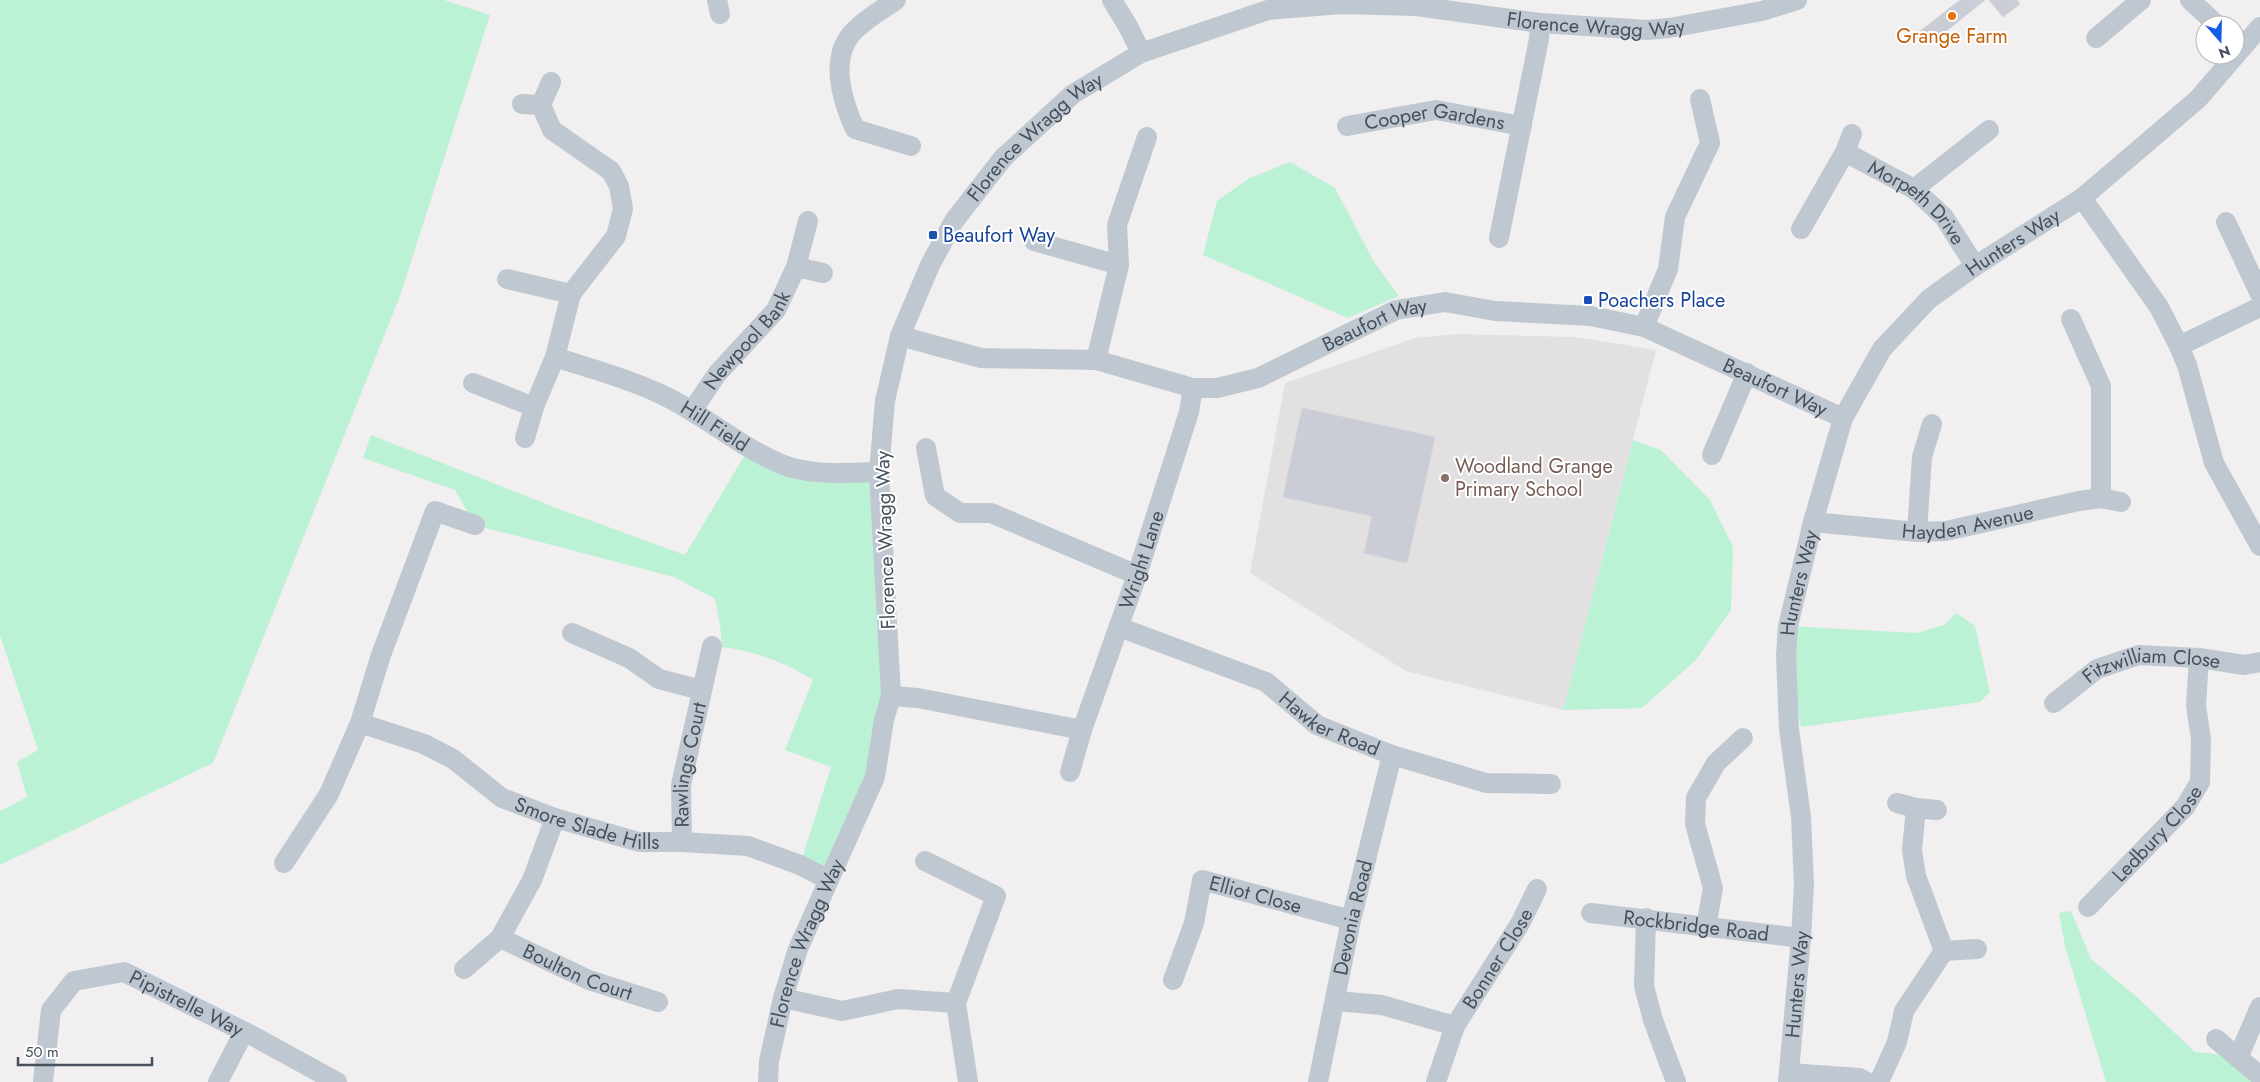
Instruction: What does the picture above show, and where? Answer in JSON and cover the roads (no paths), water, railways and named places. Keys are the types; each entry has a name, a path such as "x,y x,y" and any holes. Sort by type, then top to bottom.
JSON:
{"street":[{"path":"896,0 854,31 845,45 840,68 841,91 850,132 911,146"},
{"path":"1112,0 1141,53"},
{"name":"Florence Wragg Way","path":"768,1082 769,1061 783,998 798,948 875,778 884,720 891,696 879,472 885,401 900,336 930,265 954,221 1002,158 1073,94 1141,53 1268,10 1342,4 1416,6 1540,23 1654,29 1761,5 1797,0"},
{"path":"2096,38 2141,0"},
{"path":"2190,0 2206,15"},
{"name":"Cooper Gardens","path":"1499,238 1539,38 1540,23"},
{"name":"Hunters Way","path":"2245,40 2260,27"},
{"name":"Hunters Way","path":"1789,1078 1804,884 1802,817 1788,729 1786,655 1788,626 1813,522 1843,418 1882,349 1929,299 1975,266 2082,198 2198,99 2224,65"},
{"path":"525,438 534,407 555,357 571,294 616,236 623,209 620,186 611,171 552,130 531,104 551,82"},
{"path":"1644,327 1668,270 1675,217 1710,142 1700,99"},
{"name":"Cooper Gardens","path":"1347,126 1436,110 1522,126"},
{"path":"1914,189 1989,130"},
{"path":"1096,360 1119,265 1117,225 1147,138"},
{"name":"Morpeth Drive","path":"1801,229 1849,143 1914,189 1944,217 1975,266"},
{"name":"Hunters Way","path":"2082,198 2159,307 2187,365 2214,463 2258,538"},
{"name":"Newpool Bank","path":"692,411 717,374 776,310 796,267 808,221"},
{"path":"2226,222 2260,294"},
{"path":"1034,240 1119,265"},
{"name":"Newpool Bank","path":"796,267 823,273"},
{"path":"507,279 571,294"},
{"name":"Beaufort Way","path":"900,336 981,358 1096,360 1192,388 1217,388 1258,378 1396,310 1445,302 1495,311 1591,316 1644,327 1843,418"},
{"path":"2179,346 2260,307"},
{"path":"2071,319 2101,386 2101,498"},
{"name":"Hill Field","path":"555,357 656,392 692,411 749,448 782,464 811,471 879,472"},
{"path":"1712,455 1747,373"},
{"path":"473,383 534,407"},
{"name":"Wright Lane","path":"1070,772 1082,730 1119,627 1188,412 1192,388"},
{"path":"1917,532 1922,457 1932,424"},
{"path":"926,448 935,496 960,512 991,513 1136,575"},
{"name":"Hayden Avenue","path":"1813,522 1917,532 1946,531 2079,500 2101,498 2121,502"},
{"path":"284,864 328,794 360,723 381,655 435,511 474,525"},
{"name":"Hawker Road","path":"1119,627 1266,682 1318,725 1392,755 1486,783 1551,784"},
{"name":"Rawlings Court","path":"572,633 629,658 659,679 701,690"},
{"name":"Rawlings Court","path":"682,842 681,785 712,646"},
{"name":"Fitzwilliam Close","path":"2054,703 2097,669 2139,655 2199,658 2244,665 2260,662"},
{"name":"Ledbury Close","path":"2088,907 2185,807 2200,782 2201,739 2196,705 2199,658"},
{"path":"891,696 918,698 1082,730"},
{"name":"Smore Slade Hills","path":"360,723 424,744 453,759 502,798 555,818 639,842 682,842 748,846 800,865 830,880"},
{"path":"1706,927 1713,888 1695,824 1696,798 1716,763 1744,738"},
{"name":"Devonia Road","path":"1318,1082 1351,920 1392,755"},
{"path":"1937,810 1907,805 1916,876 1944,951"},
{"name":"Boulton Court","path":"464,969 500,938 532,880 555,818"},
{"path":"925,861 996,896 956,1003 968,1082"},
{"name":"Elliot Close","path":"1173,980 1194,923 1202,880 1351,920"},
{"name":"Bonner Close","path":"1436,1082 1455,1026 1521,922 1537,889"},
{"name":"Rockbridge Road","path":"1592,913 1801,938"},
{"path":"1646,918 1644,986 1653,1020 1676,1082"},
{"name":"Boulton Court","path":"500,938 589,980 658,1002"},
{"path":"1944,951 1977,949"},
{"path":"1879,1082 1897,1042 1904,1011 1944,951"},
{"name":"Pipistrelle Way","path":"43,1082 51,1010 74,981 124,972 317,1069 337,1082"},
{"path":"783,998 842,1011 898,998 956,1003"},
{"name":"Bonner Close","path":"1336,1001 1382,1006 1455,1026"},
{"path":"2238,1058 2260,1007"},
{"path":"218,1082 244,1032"},
{"path":"2216,1039 2260,1076"},
{"path":"1789,1078 1859,1078 1867,1082"}],"place":[{"name":"Grange Farm","path":"1952,16"},
{"name":"Beaufort Way","path":"933,235"},
{"name":"Poachers Place","path":"1588,300"},
{"name":"Woodland Grange Primary School","path":"1445,478"}]}
